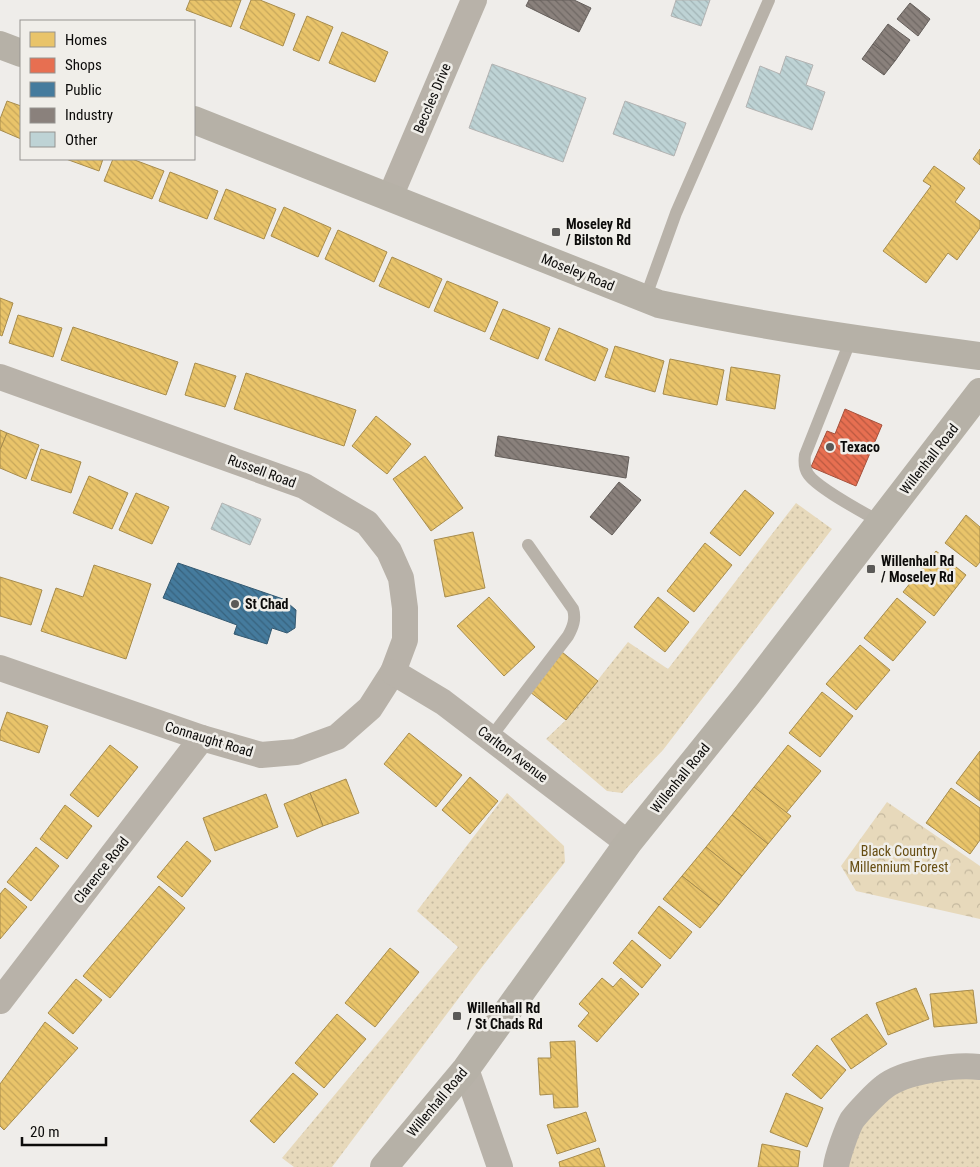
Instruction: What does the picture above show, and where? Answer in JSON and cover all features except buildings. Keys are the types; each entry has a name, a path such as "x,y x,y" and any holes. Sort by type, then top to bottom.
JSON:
{"main road":[{"path":"0,45 20,53"},
{"name":"Moseley Road","path":"195,120 660,304 737,320 851,339 980,356"},
{"name":"Willenhall Road","path":"384,1167 466,1069 628,843 746,695 980,392"}],"street":[{"name":"Beccles Drive","path":"390,197 474,0"},
{"name":"Russell Road","path":"0,377 304,486 367,523 389,551 401,578 405,608 405,640 393,672"},
{"name":"Connaught Road","path":"0,668 202,738 261,755 296,752 337,737 370,708 393,672"},
{"name":"Carlton Avenue","path":"393,672 444,702 628,843"},
{"name":"Clarence Road","path":"0,1001 202,738"},
{"path":"836,1167 836,1160 852,1121 885,1086 910,1075 942,1068 980,1066"},
{"path":"466,1069 500,1167"}],"lane":[{"path":"645,299 676,214 769,0"},
{"path":"851,339 805,455 804,466 808,475 821,486 880,522"},
{"path":"491,737 573,627 573,609 528,545"}],"green space":[{"path":"796,503 832,529 663,750 622,793 607,791 546,739 566,720 628,642 668,669"},
{"path":"507,793 564,846 565,862 482,967 332,1167 294,1167 282,1158 458,947 417,911"},
{"name":"Black Country Millennium Forest","path":"887,802 980,866 980,919 856,891 841,866"},
{"path":"929,1076 980,1078 980,1167 847,1167 864,1120 896,1092"}],"place":[{"name":"Moseley Rd / Bilston Rd","path":"556,232"},
{"name":"Texaco","path":"830,447"},
{"name":"Willenhall Rd / Moseley Rd","path":"871,569"},
{"name":"St Chad","path":"235,604"},
{"name":"Willenhall Rd / St Chads Rd","path":"457,1016"}]}
